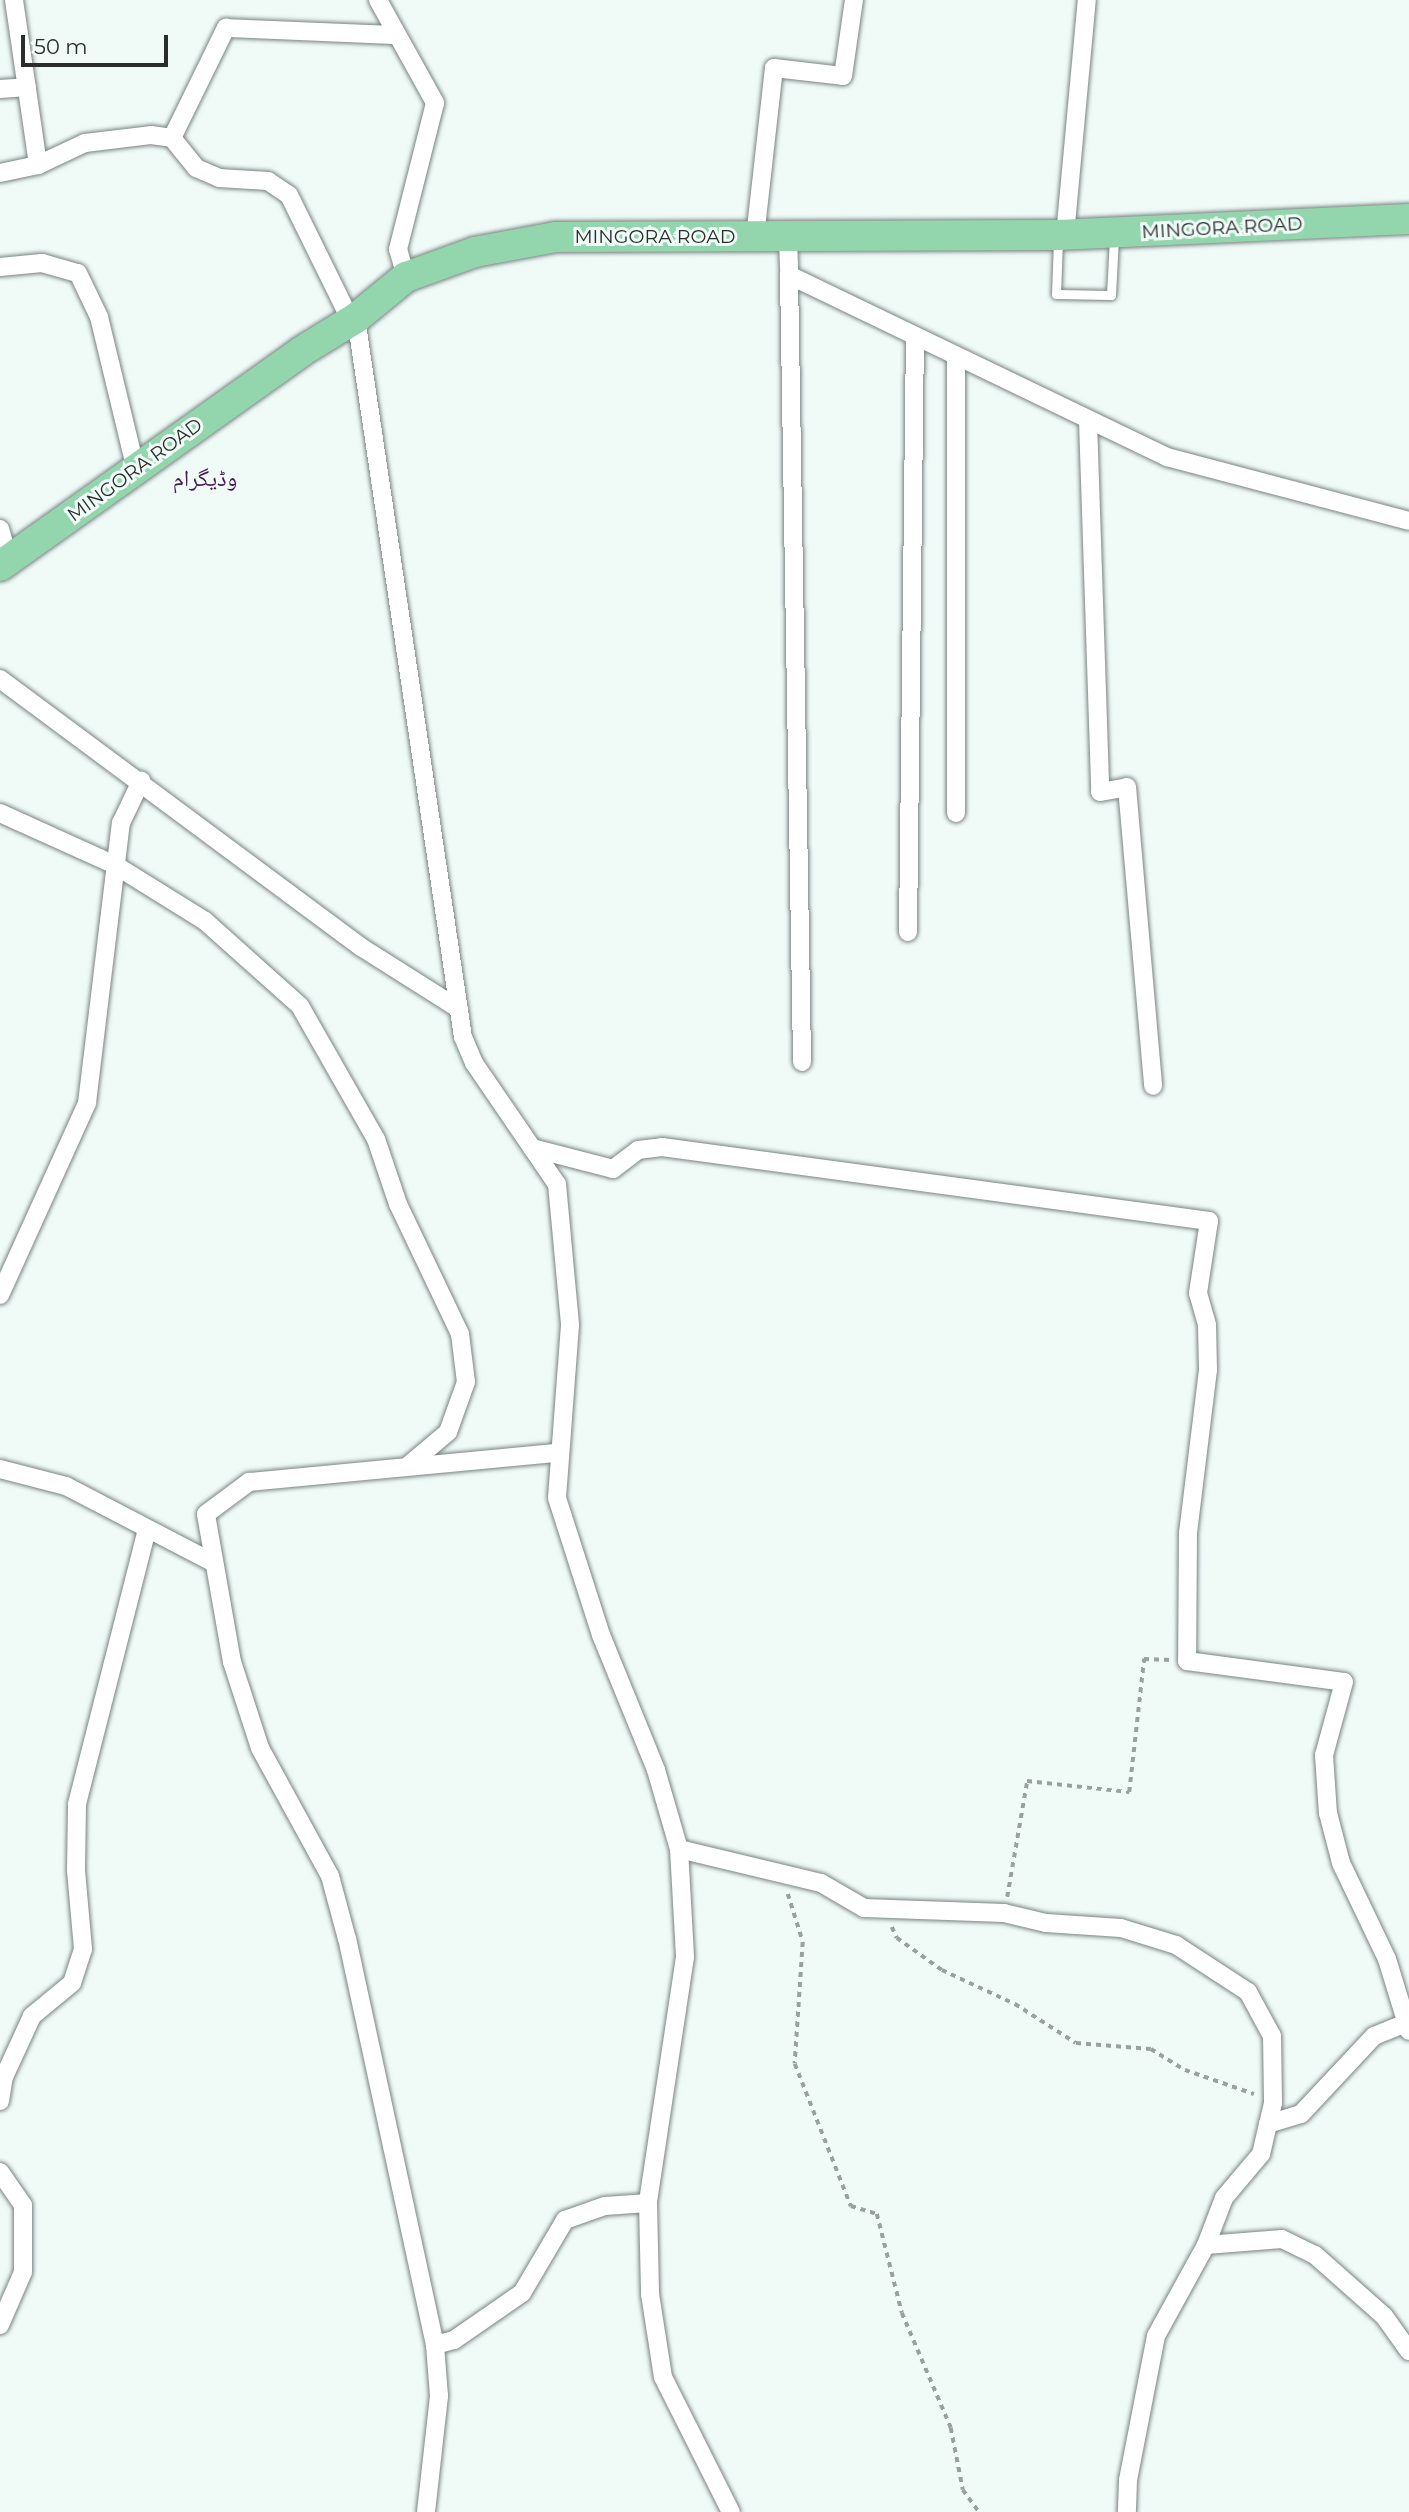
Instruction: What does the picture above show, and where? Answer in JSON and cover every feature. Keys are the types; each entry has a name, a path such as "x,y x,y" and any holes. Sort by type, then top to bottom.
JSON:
{"highway":[{"name":"MINGORA ROAD","path":"4,563 354,319 406,277 475,252 556,237 1062,235 1409,219"}],"street":[{"path":"14,0 38,165"},
{"path":"378,0 396,35 415,61 435,103 436,115 398,249 406,277"},
{"path":"755,237 774,68 843,76 855,0"},
{"path":"1062,235 1087,0"},
{"path":"172,138 226,28 396,35"},
{"path":"0,89 26,87"},
{"path":"0,173 38,165 85,143 151,135 172,138 196,168 219,178 268,181 289,195 354,319 463,1037 474,1063 557,1184 570,1325 557,1453 557,1498 601,1635 656,1770 679,1849 685,1958 648,2203 650,2294 663,2376 731,2512"},
{"path":"788,238 803,1062"},
{"path":"0,267 42,263 78,273 99,317 136,470"},
{"path":"789,275 915,336 956,359 1167,457 1409,521"},
{"path":"908,932 915,336"},
{"path":"956,359 956,813"},
{"path":"1088,421 1100,792 1127,786 1153,1086"},
{"path":"0,529 4,563"},
{"path":"0,679 141,781 361,947 459,1009"},
{"path":"0,1295 87,1103 121,823 141,781"},
{"path":"0,813 115,865 205,921 300,1006 376,1139 398,1204 460,1334 466,1381 448,1432 410,1465"},
{"path":"532,1148 613,1169 638,1150 662,1147 1209,1220 1198,1293 1206,1325 1208,1370 1188,1531 1187,1661 1344,1682 1324,1755 1328,1813 1341,1863 1387,1959 1408,2027 1374,2036 1301,2114 1268,2124"},
{"path":"426,2512 439,2396 435,2345 330,1876 260,1748 232,1662 206,1514 249,1482 557,1453"},
{"path":"0,1469 66,1486 214,1563"},
{"path":"0,2101 4,2077 32,2016 72,1983 83,1950 76,1870 77,1804 147,1530"},
{"path":"679,1849 821,1883 864,1908 1004,1913 1046,1923 1121,1928 1176,1945 1248,1992 1272,2036 1273,2103 1261,2154 1224,2198 1206,2245 1156,2336 1128,2480 1127,2512"},
{"path":"0,2172 23,2205 23,2272 0,2325"},
{"path":"435,2345 454,2340 522,2293 565,2220 605,2206 648,2203"},
{"path":"1206,2245 1282,2239 1315,2255 1384,2316 1409,2351"}],"lane":[{"path":"1062,235 1056,294 1111,295 1114,233"}],"path":[{"path":"1004,1913 1027,1781 1129,1792 1144,1659 1187,1661"},
{"path":"782,1872 803,1942 795,2064 851,2206 877,2214 902,2313 951,2428 964,2490 979,2512"},
{"path":"885,1909 897,1938 942,1970 1015,2004 1076,2043 1151,2049 1185,2070 1220,2079 1273,2103"}],"district":[{"name":"وڈیگرام","path":"205,478"}]}
